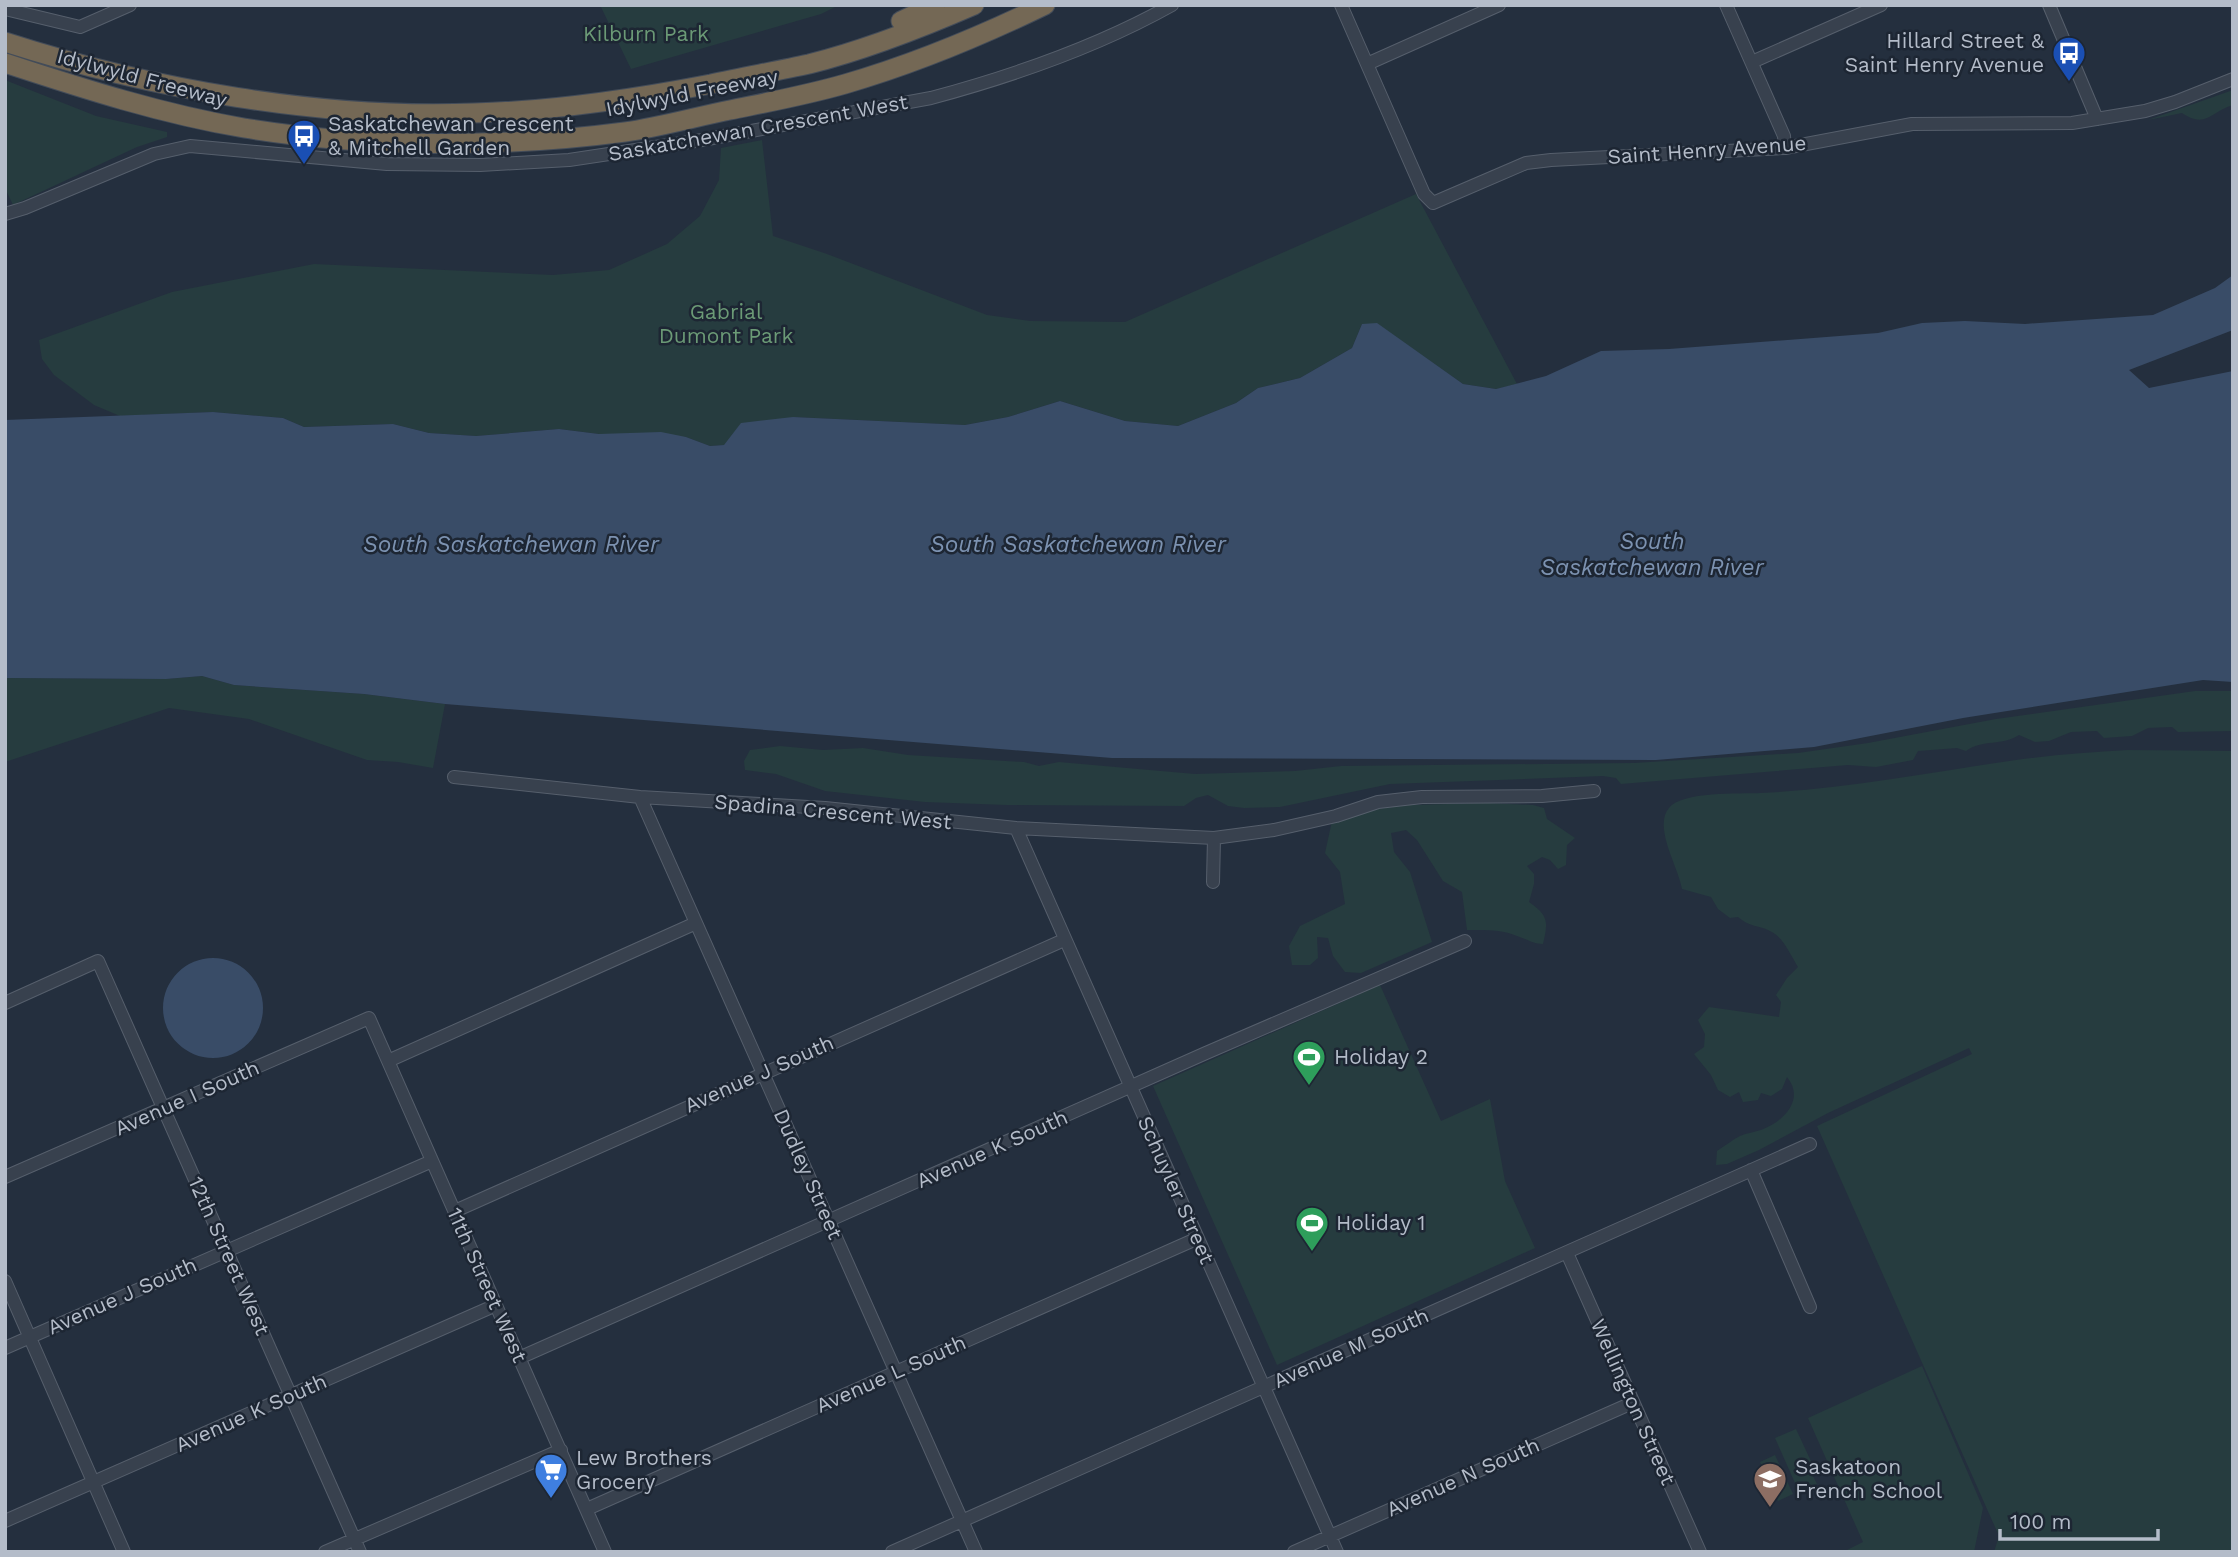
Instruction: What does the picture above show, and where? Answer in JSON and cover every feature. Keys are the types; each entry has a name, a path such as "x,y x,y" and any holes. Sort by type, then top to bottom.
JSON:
{"highway":[{"path":"657,94 824,48 898,22 935,5"},
{"name":"Idylwyld Freeway","path":"5,42 176,86 278,102 365,111 499,112 549,109 657,94 811,63 869,46 974,5"},
{"name":"Idylwyld Freeway","path":"5,63 117,100 245,128 384,141 524,140 626,132 810,93 911,62 999,27 1045,5"}],"street":[{"path":"5,9 80,27 130,5"},
{"name":"Saskatchewan Crescent West","path":"7,209 25,208 154,154 190,146 387,164 480,165 569,160 702,141 931,98 960,90 1103,39 1172,5"},
{"path":"1341,5 1367,64 1499,5"},
{"path":"1726,5 1784,136 1785,148"},
{"path":"1752,62 1881,5"},
{"path":"2049,5 2097,119"},
{"name":"Saint Henry Avenue","path":"1367,64 1424,194 1433,203 1526,163 1785,148 1912,124 2072,123 2145,111 2233,79"},
{"name":"Spadina Crescent West","path":"454,777 640,797 825,808 1016,828 1214,838 1274,830 1336,816 1378,802 1422,797 1542,796 1594,791"},
{"name":"Dudley Street","path":"640,797 976,1552"},
{"name":"Schuyler Street","path":"1016,828 1337,1552"},
{"path":"1213,882 1214,838"},
{"path":"388,1061 696,923"},
{"name":"Avenue J South","path":"455,1211 1064,940"},
{"name":"Avenue K South","path":"519,1358 1465,941"},
{"name":"12th Street West","path":"5,1003 98,961 359,1552"},
{"name":"11th Street West","path":"369,1018 606,1552"},
{"name":"Avenue I South","path":"5,1177 369,1018"},
{"name":"Avenue M South","path":"892,1552 1810,1144"},
{"name":"Avenue J South","path":"5,1348 432,1161"},
{"path":"1751,1170 1810,1307"},
{"name":"Avenue L South","path":"587,1509 1196,1239"},
{"name":"Wellington Street","path":"1567,1253 1699,1552"},
{"path":"5,1281 124,1552"},
{"name":"Avenue K South","path":"5,1521 496,1305"},
{"name":"Avenue N South","path":"1294,1552 1632,1403"},
{"path":"325,1552 561,1450"}],"green space":[{"name":"Kilburn Park","path":"600,5 839,5 821,14 631,69"},
{"path":"5,80 96,116 167,132 167,137 137,147 13,205 5,188"},
{"path":"2233,90 2233,105 2208,118 2190,118 2182,113 2148,120"},
{"name":"Gabrial Dumont Park","path":"762,140 773,236 987,315 1030,321 1125,322 1416,194 1517,384 1496,389 1463,384 1377,324 1362,324 1352,348 1300,378 1258,388 1236,403 1178,426 1125,421 1060,401 1008,417 965,425 793,417 724,445 710,446 686,437 599,434 559,429 476,436 429,433 393,424 304,427 283,418 213,412 120,416 94,405 54,375 42,359 39,340 172,292 314,264 553,275 609,270 667,244 700,216 719,180 721,148"},
{"path":"202,676 234,685 364,694 445,704 433,768 367,760 249,719 169,708 5,762 5,678 166,679"},
{"path":"2195,691 2233,691 2233,731 2178,732 2172,727 2148,728 2132,736 2104,738 2097,731 2071,732 2049,741 2035,742 2019,735 1966,751 1957,748 1918,751 1913,760 1876,767 1848,765 1621,784 1616,778 1603,776 1390,784 1280,807 1228,806 1208,795 1196,798 1184,806 925,802 825,791 776,774 745,770 744,761 750,750 780,746 823,750 863,748 908,755 1024,762 1039,766 1059,762 1195,774 1295,771 1341,766 1634,763 1798,753 1996,719"},
{"path":"2128,750 2233,751 2233,1552 1994,1552 1999,1536 1817,1126 1972,1054 1969,1048 1828,1113 1759,1150 1727,1164 1716,1165 1717,1151 1740,1136 1770,1126 1785,1115 1793,1101 1794,1093 1787,1077 1782,1089 1771,1096 1761,1093 1758,1100 1743,1102 1739,1092 1730,1097 1718,1090 1711,1075 1694,1054 1704,1047 1705,1034 1698,1020 1709,1007 1779,1017 1781,1002 1776,995 1798,967 1785,944 1775,934 1738,917 1730,918 1718,909 1711,897 1682,889 1665,836 1665,816 1669,808 1676,803 1698,796 1825,788 2030,758"},
{"path":"1487,803 1544,808 1547,819 1575,838 1567,845 1566,865 1558,869 1550,860 1542,857 1527,866 1534,874 1529,902 1540,911 1545,920 1543,944 1505,932 1467,930 1462,892 1443,881 1417,840 1406,830 1391,833 1394,852 1410,872 1432,942 1361,973 1345,972 1333,956 1328,938 1317,937 1318,958 1310,965 1292,965 1289,946 1300,926 1345,904 1340,872 1325,853 1332,821 1377,809 1409,805"},
{"path":"1380,985 1441,1121 1490,1099 1505,1181 1535,1248 1277,1365 1153,1086"},
{"path":"1922,1366 1983,1508 1974,1552 1843,1552 1863,1542 1808,1418"},
{"path":"1796,1429 1816,1472 1812,1474 1817,1484 1799,1492 1775,1438"},
{"path":"1775,1455 1793,1494 1778,1501 1760,1462"}],"water":[{"name":"South Saskatchewan River","path":"2233,275 2233,330 2129,370 2149,388 2233,371 2233,682 2203,680 1963,718 1814,747 1656,760 1112,758 234,685 202,676 166,679 5,678 5,420 213,412 283,418 304,427 393,424 429,433 476,436 559,429 599,434 661,432 710,446 724,445 741,423 793,417 965,425 1008,417 1060,401 1125,421 1178,426 1236,403 1258,388 1300,378 1352,348 1362,324 1377,323 1463,384 1496,389 1546,376 1601,351 1669,349 1878,333 1922,323 1965,321 2025,324 2153,315 2215,288"},
{"path":"213,958 232,962 248,973 259,989 263,1008 259,1027 248,1043 232,1054 213,1058 194,1054 178,1043 167,1027 163,1008 167,989 178,973 194,962"}],"place":[{"name":"Hillard Street & Saint Henry Avenue","path":"2069,83"},
{"name":"Saskatchewan Crescent & Mitchell Garden","path":"304,166"},
{"name":"Holiday 2","path":"1309,1087"},
{"name":"Holiday 1","path":"1312,1253"},
{"name":"Lew Brothers Grocery","path":"551,1500"},
{"name":"Saskatoon French School","path":"1770,1509"}]}
